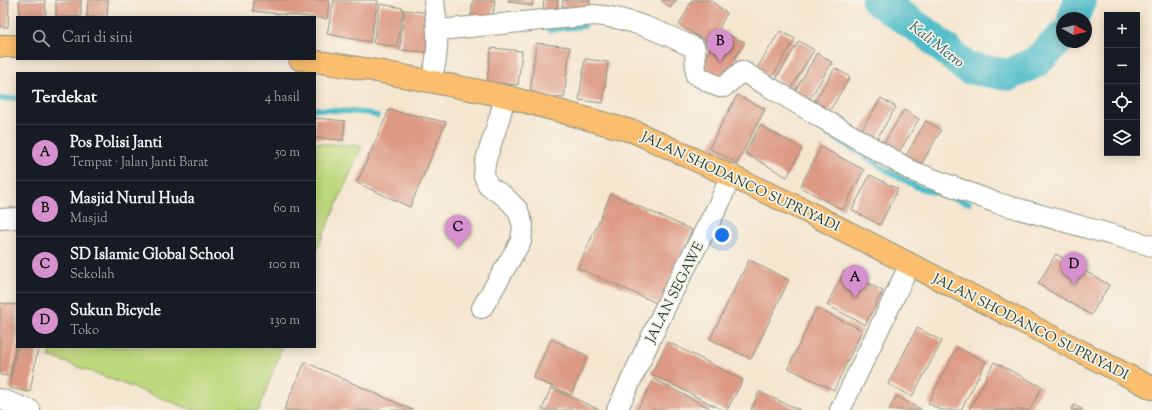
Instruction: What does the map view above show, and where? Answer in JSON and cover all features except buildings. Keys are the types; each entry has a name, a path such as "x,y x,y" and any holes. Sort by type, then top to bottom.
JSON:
{"main road":[{"path":"0,46 16,46"},
{"name":"JALAN SHODANCO SUPRIYADI","path":"307,60 372,70 505,96 635,132 731,174 1152,388"}],"street":[{"path":"430,81 437,56 438,30 434,0"},
{"path":"438,30 595,15 611,16 639,24 695,48 696,75 719,87 724,87 742,70 912,171 994,202 1152,246"},
{"path":"482,308 521,241 523,226 518,210 504,196 488,186 484,175 485,163 505,96"},
{"name":"JALAN SEGAWE","path":"617,410 671,295 720,202 731,174"},
{"path":"0,219 16,218"},
{"path":"840,410 910,264"},
{"path":"0,399 30,410"}],"green space":[{"path":"316,143 362,146 316,252"},
{"path":"50,348 282,348 259,410 193,410 49,356"}],"waterway":[{"name":"Kali Metro","path":"877,0 926,33 967,68 1009,75 1036,62 1056,43"},
{"name":"Kali Metro","path":"1075,12 1080,0"},
{"path":"549,30 584,26"},
{"path":"0,99 16,98"},
{"path":"316,109 368,113 377,116"},
{"path":"822,130 883,168 917,187 969,203"}],"place":[{"name":"Masjid Nurul Huda","path":"720,62"},
{"name":"SD Islamic Global School","path":"458,248"},
{"name":"Sukun Bicycle","path":"1074,285"},
{"name":"Pos Polisi Janti","path":"855,298"}]}
